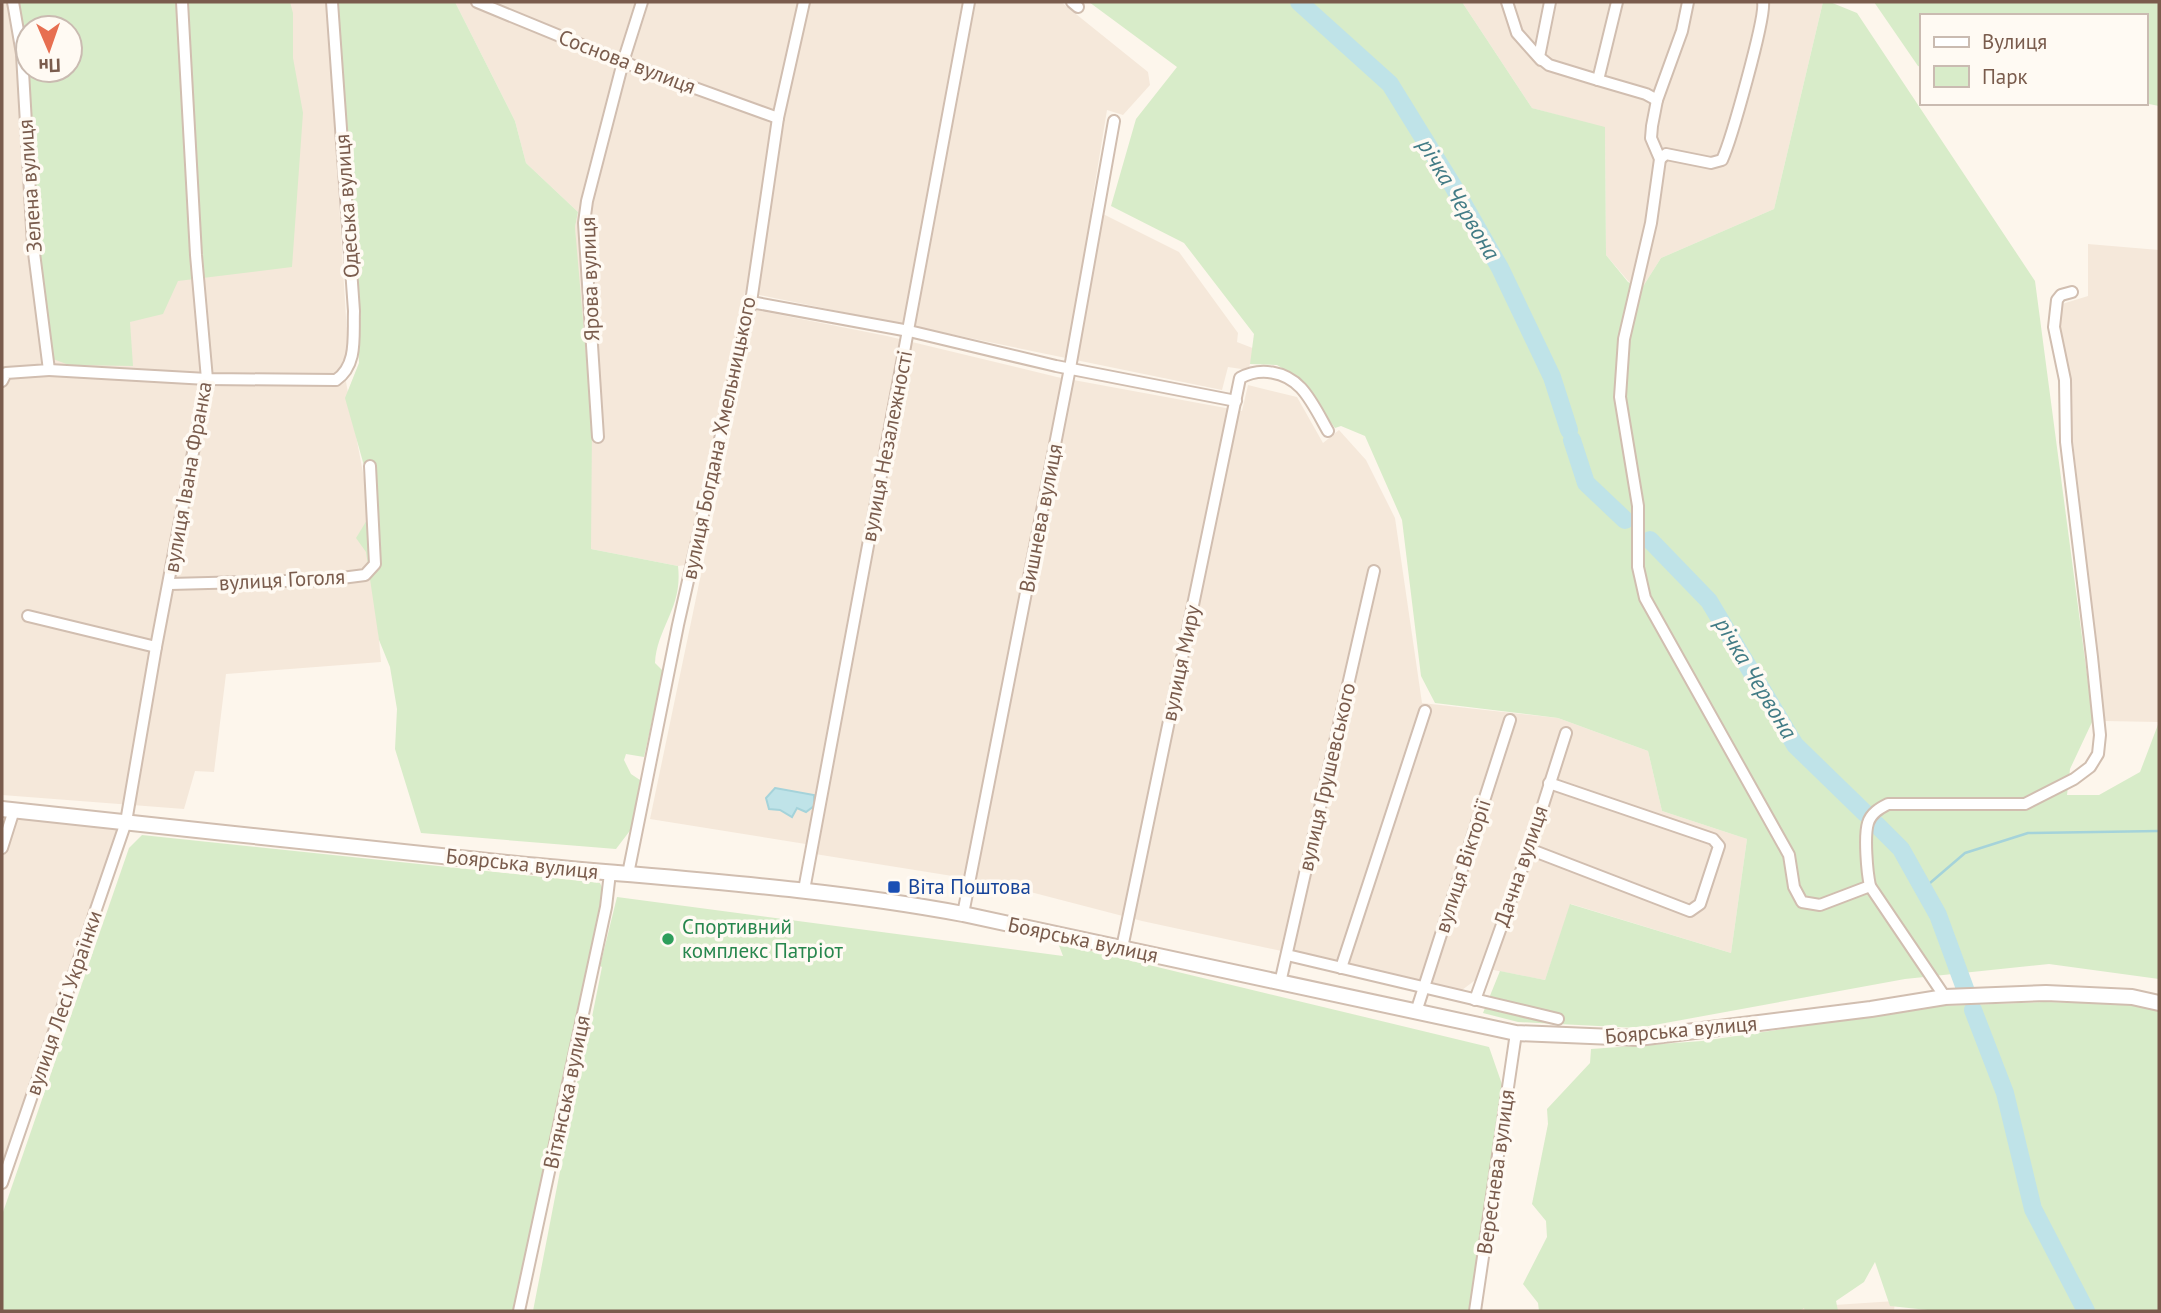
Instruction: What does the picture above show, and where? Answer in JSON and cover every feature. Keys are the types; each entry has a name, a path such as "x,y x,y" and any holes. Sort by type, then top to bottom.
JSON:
{"street":[{"name":"Зелена вулиця","path":"12,2 22,54 33,245 49,370"},
{"name":"вулиця Івана Франка","path":"126,822 207,379 196,255 181,2"},
{"name":"Одеська вулиця","path":"207,379 336,380 345,374 352,360 354,312 351,257 332,2"},
{"name":"Соснова вулиця","path":"477,2 623,62 778,118"},
{"name":"Ярова вулиця","path":"598,437 584,223 587,201 623,62 642,2"},
{"name":"вулиця Богдана Хмельницького","path":"628,874 678,625 751,302 778,118 804,2"},
{"name":"вулиця Незалежності","path":"804,890 968,2"},
{"path":"1507,2 1517,33 1535,56 1657,100"},
{"path":"1543,61 1539,57 1539,49 1550,2"},
{"path":"1598,80 1617,2"},
{"path":"1688,2 1682,31 1657,100 1651,138 1660,159 1651,223 1623,339 1620,397 1638,506 1637,567 1645,598 1789,855 1794,887 1802,902 1820,905 1870,886"},
{"path":"1660,159 1666,154 1711,163 1722,160 1764,10 1763,2"},
{"name":"Вишнева вулиця","path":"963,914 1070,368 1114,121"},
{"path":"1945,997 1870,886 1866,871 1868,823 1875,811 1888,804 2025,803 2074,779 2090,767 2098,754 2100,735 2070,477 2065,380 2054,327 2054,306 2057,300 2061,295 2072,292"},
{"path":"751,302 909,331 1070,368 1236,401"},
{"path":"3,375 49,370 207,379"},
{"name":"вулиця Миру","path":"1122,948 1240,378 1252,371 1276,372 1301,387 1328,431"},
{"name":"вулиця Гоголя","path":"170,584 327,580 365,575 376,564 370,466"},
{"name":"вулиця Грушевського","path":"1280,983 1374,571"},
{"path":"28,616 156,647"},
{"path":"1341,968 1424,711"},
{"name":"вулиця Вікторії","path":"1416,1012 1510,720"},
{"name":"Дачна вулиця","path":"1475,1000 1529,849 1566,733"},
{"path":"1529,849 1690,911 1700,904 1719,846 1713,839 1549,783"},
{"path":"2,848 8,809"},
{"name":"Боярська вулиця","path":"8,809 610,873 804,890 898,902 1516,1033 1639,1038 1945,997 2046,993 2132,997 2159,1003"},
{"name":"вулиця Лесі Українки","path":"2,1183 126,822"},
{"name":"Вітянська вулиця","path":"520,1311 606,907 610,873"},
{"path":"1287,955 1558,1019"},
{"name":"Вереснева вулиця","path":"1475,1311 1516,1033"}],"shaded area":[{"path":"2,2 327,2 348,351 344,371 366,489 381,662 226,674 214,772 195,771 184,809 2,795"},
{"path":"455,2 1061,2 1148,72 1150,85 1123,115 1107,110 1091,208 1179,252 1238,333 1237,342 1255,349 1248,370 1228,367 1222,390 745,292 686,565 678,566 591,549 575,227 578,212 526,163 515,121"},
{"path":"1462,2 1823,2 1774,209 1661,258 1642,288 1629,282 1606,255 1605,128 1532,108"},
{"path":"2088,244 2159,250 2159,722 2104,721 2057,322 2062,304 2088,296"},
{"path":"756,310 887,336 1057,377 1242,411 1248,385 1297,397 1323,443 1339,430 1366,460 1395,518 1422,703 1558,718 1648,751 1662,811 1747,839 1731,953 1571,904 1545,980 1483,968 1478,978 1462,990 1142,921 996,883 815,854 818,846 650,819"},
{"path":"2,815 118,829 2,1180"},
{"path":"1895,1301 1894,1311 1800,1311 1804,1307"}],"green space":[{"path":"19,2 290,2 293,13 293,58 303,113 292,267 178,281 163,314 130,322 133,366 69,365 53,359 39,245 26,84 84,84 84,14 20,14"},
{"path":"338,2 455,2 515,121 526,163 578,212 575,227 592,426 591,549 678,566 679,581 657,650 655,663 663,671 644,757 626,754 624,760 631,774 640,780 632,828 616,849 421,833 395,749 397,709 390,667 379,640 366,552 356,538 367,520 370,487 345,398 359,363"},
{"path":"1089,2 1462,2 1532,108 1605,127 1606,255 1628,282 1642,288 1661,258 1774,209 1823,2 1830,2 1857,13 2035,281 2093,720 2070,769 2067,795 2099,795 2140,772 2159,722 2159,979 2049,964 1905,979 1638,1028 1518,1022 1483,1013 1500,971 1545,980 1570,904 1731,953 1747,839 1662,811 1648,751 1558,718 1435,703 1421,676 1402,520 1365,436 1341,426 1335,428 1298,378 1277,365 1250,364 1254,334 1184,243 1111,206 1136,119 1177,67"},
{"path":"1874,2 2159,2 2159,106 2147,104 2147,14 1920,14 1920,67"},
{"path":"142,835 600,883 609,904 520,1311 2,1311 2,1215 129,848"},
{"path":"617,897 1063,956 1058,943 1489,1047 1505,1093 1473,1311 533,1311 602,967 600,966"},
{"path":"2044,1002 2159,1007 2159,1311 1937,1311 1890,1306 1875,1262 1864,1282 1836,1301 1838,1311 1805,1311 1804,1308 1800,1311 1539,1311 1538,1303 1523,1284 1547,1237 1546,1221 1532,1204 1548,1124 1547,1109 1590,1063 1591,1049 1702,1041 1939,1006"}],"water":[{"path":"775,788 814,795 814,806 806,812 797,808 792,817 780,810 769,809 766,798"}],"waterway":[{"name":"річка Червона","path":"1299,2 1390,84 1500,268 1552,377 1569,430"},
{"path":"1572,440 1586,483 1625,520"},
{"name":"річка Червона","path":"1650,540 1709,601 1795,745 1865,813"},
{"path":"1876,824 1901,849 1938,915 1967,994"},
{"path":"1923,889 1965,853 2028,833 2159,831"},
{"name":"річка Червона","path":"1973,1010 2005,1093 2033,1209 2086,1311"}],"place":[{"name":"Віта Поштова","path":"894,887"},
{"name":"Спортивний комплекс Патріот","path":"668,939"}]}
